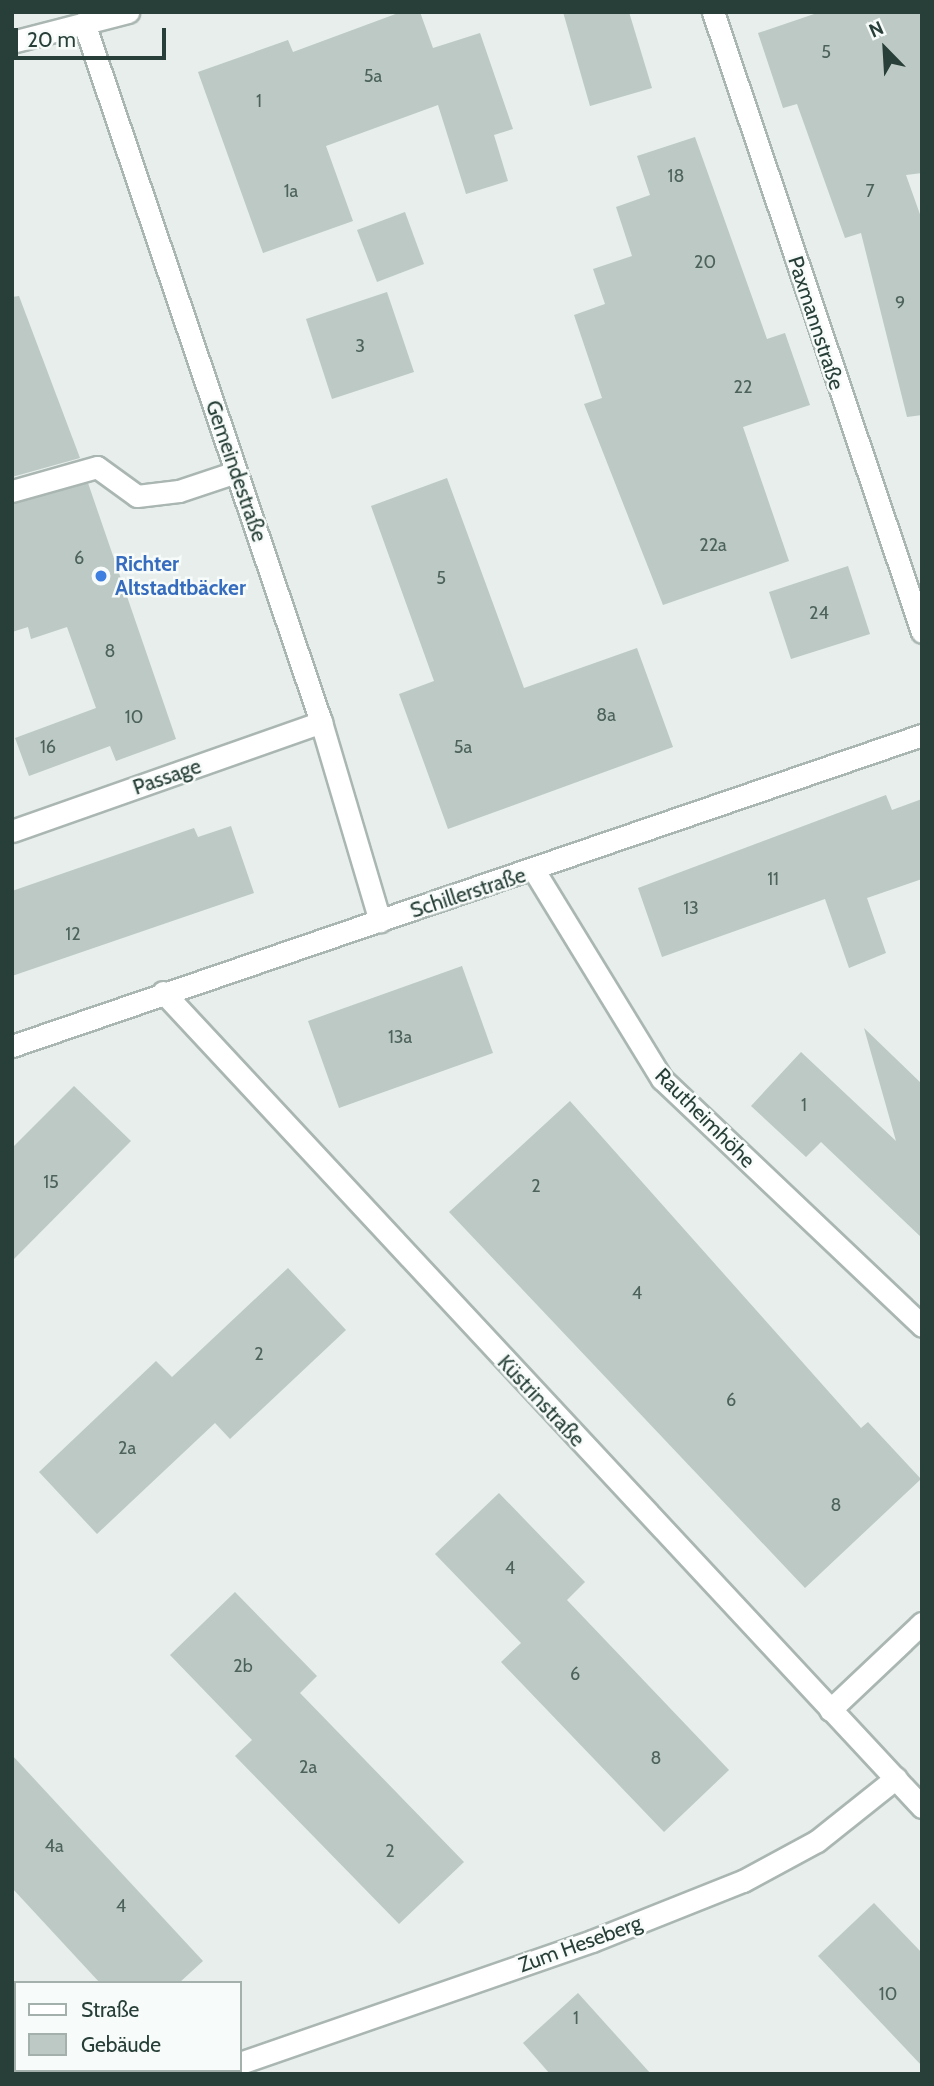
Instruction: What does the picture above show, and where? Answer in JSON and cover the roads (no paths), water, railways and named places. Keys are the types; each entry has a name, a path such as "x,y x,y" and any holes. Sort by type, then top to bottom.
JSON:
{"street":[{"path":"12,41 128,12"},
{"name":"Paxmannstraße","path":"713,12 922,632"},
{"name":"Gemeindestraße","path":"84,23 321,722 380,921"},
{"path":"12,491 97,467 137,496 179,491 236,472"},
{"name":"Passage","path":"12,831 321,722"},
{"name":"Schillerstraße","path":"12,1046 163,992 535,872 922,735"},
{"name":"Rautheimhöhe","path":"535,872 662,1079 922,1326"},
{"name":"Küstrinstraße","path":"163,992 922,1807"},
{"path":"830,1710 922,1623"},
{"name":"Zum Heseberg","path":"242,2062 592,1941 743,1881 817,1841 896,1779"}],"place":[{"name":"Richter Altstadtbäcker","path":"101,576"}]}
